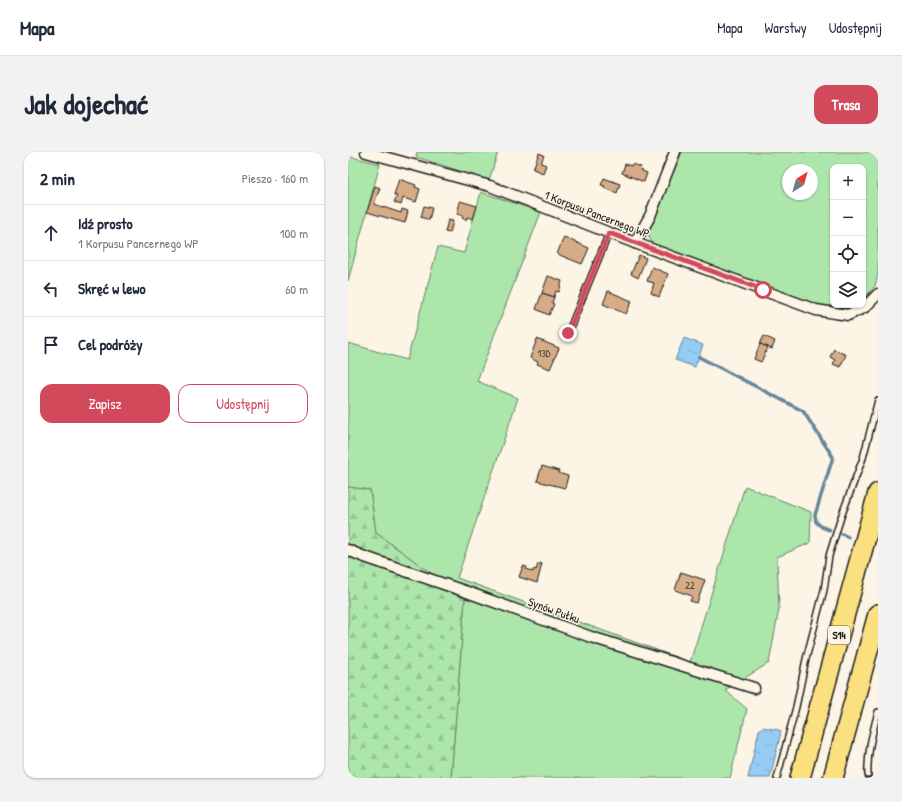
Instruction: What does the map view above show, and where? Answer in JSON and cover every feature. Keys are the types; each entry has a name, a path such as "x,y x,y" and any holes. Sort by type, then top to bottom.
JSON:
{"highway":[{"name":"S14","path":"800,778 878,493"},
{"path":"833,778 878,614"}],"street":[{"name":"1 Korpusu Pancernego WP","path":"366,152 490,186 635,243 816,310 848,316 865,307 878,294"},
{"path":"635,243 650,216 675,152"},
{"name":"Synów Pułku","path":"348,550 369,559 467,592 591,637 754,688"}],"lane":[{"path":"568,333 609,233"},
{"path":"776,778 796,707 806,659 824,590 829,556 863,458 878,400"},
{"path":"867,534 878,510"},
{"path":"868,775 867,760 870,741 878,712"}],"green space":[{"path":"417,152 498,152 489,180 416,157"},
{"path":"682,152 878,152 878,274 875,286 866,296 866,164 830,164 830,307 815,306 654,246 649,238 649,230"},
{"path":"348,156 380,164 348,281"},
{"path":"481,192 541,212 477,381 518,398 457,578 690,662 745,486 811,512 810,543 777,557 779,609 769,663 725,690 747,709 730,778 451,778 465,598 376,533 370,490 348,487 348,343 407,360 438,247 464,253"},
{"path":"348,487 370,490 376,533 465,598 451,778 348,778"}],"water":[{"path":"684,338 703,345 695,367 675,360"},
{"path":"763,727 779,730 781,732 770,778 748,778 759,730"}],"building":[{"path":"539,153 544,155 541,163 546,165 543,173 533,169"},
{"path":"625,164 631,166 632,164 641,167 640,170 647,173 644,182 622,173"},
{"path":"604,178 620,184 617,193 604,188 605,186 601,185"},
{"path":"399,179 416,185 415,187 420,189 416,202 403,198 401,205 394,202 397,196 394,195"},
{"path":"375,186 380,188 374,204 401,213 402,209 408,211 405,223 367,212"},
{"path":"460,201 477,206 473,219 467,217 466,220 462,218 463,216 457,214"},
{"path":"424,206 432,208 429,220 421,217"},
{"path":"448,220 453,221 450,233 445,232"},
{"path":"564,237 589,248 582,264 557,254"},
{"path":"639,255 646,258 638,278 631,274"},
{"path":"652,267 668,274 659,297 651,293 654,283 647,281"},
{"path":"548,276 562,281 559,292 556,291 554,297 542,293"},
{"path":"608,291 632,301 626,314 603,304"},
{"path":"542,293 554,297 552,303 554,304 549,315 536,309"},
{"path":"764,336 775,341 772,349 760,344"},
{"path":"537,339 559,348 550,369 537,364 538,362 530,358"},
{"path":"760,344 768,347 761,362 754,359"},
{"path":"834,349 846,355 840,367 833,364 835,360 830,357"},
{"path":"542,466 559,471 558,473 568,476 565,488 537,481"},
{"path":"540,563 542,564 537,583 519,577 523,566 527,567 526,569 533,572"},
{"path":"681,572 705,580 697,603 690,601 692,596 675,590"}],"waterway":[{"path":"699,357 803,411 833,457 815,515 816,522 822,527 830,530"},
{"path":"842,534 848,537"}],"route":[{"path":"568,333 609,233 763,290"}]}
